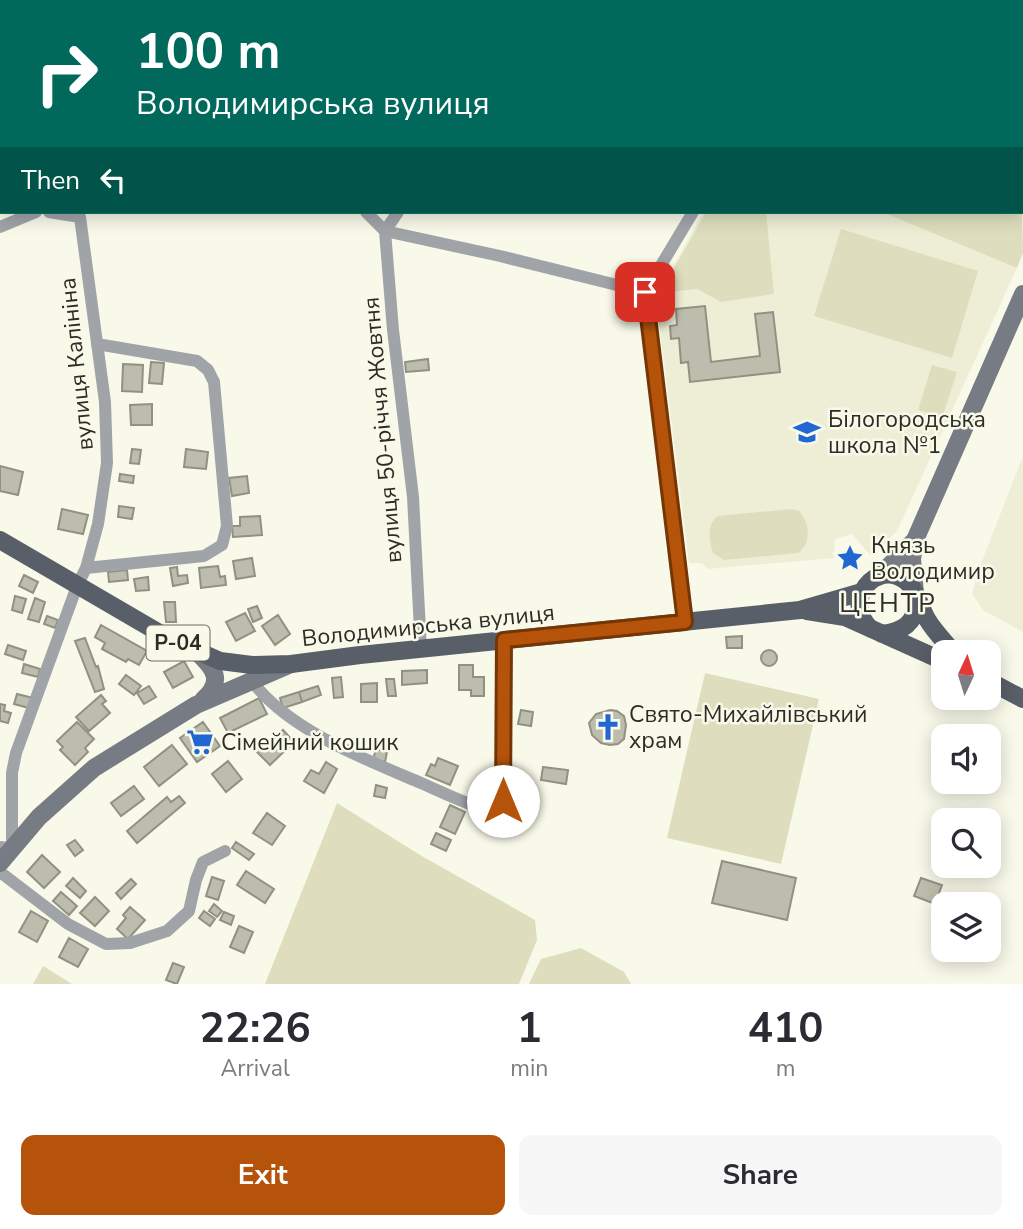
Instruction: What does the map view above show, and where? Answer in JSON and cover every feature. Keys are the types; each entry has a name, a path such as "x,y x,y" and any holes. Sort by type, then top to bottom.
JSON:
{"main road":[{"name":"Р-04","path":"0,540 168,638 197,652 220,661 252,665 290,664"},
{"path":"878,577 897,576 904,580 928,622 943,640"},
{"name":"Р-04","path":"862,592 866,585 878,577"},
{"name":"Володимирська вулиця","path":"290,664 800,610 862,592"},
{"path":"862,592 859,600 861,616 877,631 907,627 916,612 916,598"},
{"name":"Володимирська вулиця","path":"800,610 845,617 877,631"},
{"name":"Р-04","path":"877,631 931,656"},
{"path":"1001,687 1023,699"}],"street":[{"path":"0,227 31,214"},
{"path":"368,214 385,230 645,292"},
{"path":"385,230 397,214"},
{"path":"685,622 645,292 692,214"},
{"name":"вулиця Калініна","path":"6,847 16,753 86,568 102,500 107,463 106,402 82,215"},
{"name":"вулиця 50-річчя Жовтня","path":"385,230 393,330 413,497 421,649"},
{"path":"916,598 912,559 915,540 1023,294"},
{"path":"86,568 204,556 222,545 227,526 214,382 208,370 197,361 97,344"},
{"path":"878,577 915,540"},
{"path":"252,681 272,702 309,730 368,760 491,811 500,808 503,801 504,640"},
{"path":"197,652 210,664 215,674 215,684 199,704"},
{"name":"Володимирська вулиця","path":"0,863 6,847 94,768 199,704 290,664"},
{"path":"0,872 68,924 106,944 130,943 167,931 189,911 203,862 225,851"}],"shaded area":[{"name":"Білогородська школа №1","path":"702,214 887,214 1017,268 897,531 884,545 870,555 852,534 835,539 834,558 708,569 702,563 689,563 656,298"},
{"path":"705,214 766,214 774,294 721,302 697,289 660,293"},
{"path":"887,214 1022,214 1023,253 1017,268"},
{"path":"841,229 978,271 952,358 814,316"},
{"path":"932,365 957,372 942,418 918,410"},
{"path":"1023,456 1023,632 983,610 972,594 977,574"},
{"path":"791,509 799,511 803,516 808,533 806,544 798,553 724,560 713,553 710,528 718,516"},
{"path":"705,673 819,699 781,864 667,838"},
{"path":"337,803 420,855 535,920 537,940 519,984 265,984"},
{"path":"581,948 624,972 631,984 529,984 541,959"},
{"path":"43,966 72,984 33,984"}],"building":[{"path":"705,306 711,362 760,356 755,314 773,312 780,372 690,382 688,362 681,363 679,338 671,339 670,326 677,325 676,309"},
{"path":"428,359 429,370 406,372 405,362"},
{"path":"151,362 164,363 162,384 149,383"},
{"path":"123,364 143,365 142,392 122,391"},
{"path":"152,404 152,425 131,425 130,405"},
{"path":"132,449 141,450 139,464 130,463"},
{"path":"186,449 208,452 206,469 184,467"},
{"path":"0,466 23,472 18,495 0,491"},
{"path":"120,474 134,476 133,483 119,481"},
{"path":"247,476 249,493 232,496 229,478"},
{"path":"119,506 134,508 132,519 118,517"},
{"path":"62,509 88,515 83,534 58,529"},
{"path":"260,516 262,535 233,537 232,526 240,526 240,517"},
{"path":"252,558 255,576 236,579 233,561"},
{"path":"218,566 220,577 225,576 226,585 201,588 199,568"},
{"path":"177,567 178,576 187,575 188,583 173,586 170,568"},
{"path":"127,570 128,580 109,582 108,572"},
{"path":"24,575 38,582 33,593 19,586"},
{"path":"148,577 149,590 136,591 134,579"},
{"path":"15,596 26,599 22,613 12,610"},
{"path":"35,598 45,602 39,622 28,619"},
{"path":"164,602 175,602 176,622 166,622"},
{"path":"257,606 262,618 253,622 248,609"},
{"path":"245,613 255,631 236,641 226,622"},
{"path":"278,615 290,634 275,645 262,626"},
{"path":"47,616 58,620 55,628 44,624"},
{"path":"101,625 147,651 139,665 128,659 126,662 102,649 105,643 95,637"},
{"path":"742,636 742,648 727,648 726,637"},
{"path":"85,638 96,667 98,666 104,689 95,692 75,641"},
{"path":"8,645 26,651 23,660 5,654"},
{"path":"766,650 772,650 777,658 775,664 766,666 761,661 761,655"},
{"path":"184,661 193,677 173,688 164,672"},
{"path":"24,664 40,669 38,677 22,673"},
{"path":"459,665 473,665 473,677 484,677 484,696 471,696 471,690 459,690"},
{"path":"427,670 427,683 402,685 402,671"},
{"path":"126,675 141,686 134,695 119,684"},
{"path":"341,677 343,697 334,698 332,678"},
{"path":"386,679 394,679 396,696 388,696"},
{"path":"377,683 377,702 361,702 361,684"},
{"path":"149,686 156,697 144,704 137,693"},
{"path":"318,686 321,695 302,702 299,692"},
{"path":"299,692 302,702 283,708 280,698"},
{"path":"17,694 33,698 29,708 14,704"},
{"path":"101,695 106,701 102,704 110,713 89,731 76,717"},
{"path":"259,698 267,714 228,733 220,718"},
{"path":"0,704 5,705 4,711 11,713 8,723 0,721"},
{"path":"521,710 533,712 531,726 518,724"},
{"name":"Свято-Михайлівський храм","path":"610,710 624,716 626,725 624,739 618,744 610,745 601,743 592,735 589,723 596,714"},
{"path":"77,722 94,739 85,748 88,752 75,765 60,750 63,747 57,741"},
{"name":"Сімейний кошик","path":"203,722 220,746 197,762 180,738"},
{"path":"283,730 294,742 270,765 254,749 265,738 270,742"},
{"path":"172,745 187,764 159,786 144,767"},
{"path":"376,749 387,752 385,762 373,760"},
{"path":"438,758 458,766 450,785 426,775 431,764 435,766"},
{"path":"228,761 242,779 226,792 212,774"},
{"path":"326,762 337,769 324,793 304,781 311,770 319,774"},
{"path":"543,767 568,770 566,784 541,780"},
{"path":"376,785 387,788 385,798 374,796"},
{"path":"134,786 144,799 121,816 111,803"},
{"path":"179,796 185,803 137,843 127,831 167,797 171,802"},
{"path":"450,805 465,812 455,834 440,827"},
{"path":"267,813 285,826 272,845 253,833"},
{"path":"436,833 451,840 446,851 431,844"},
{"path":"75,840 83,850 75,856 67,845"},
{"path":"236,842 254,854 249,860 232,848"},
{"path":"42,855 60,872 44,888 27,872"},
{"path":"722,861 796,878 787,920 712,903"},
{"path":"246,871 274,889 265,903 237,885"},
{"path":"212,877 224,881 218,900 206,896"},
{"path":"73,878 86,891 80,898 66,886"},
{"path":"921,878 942,885 939,892 931,892 931,902 914,896"},
{"path":"131,879 136,884 121,899 116,893"},
{"path":"61,892 77,906 69,915 53,901"},
{"path":"95,897 109,911 95,926 80,913"},
{"path":"214,904 222,911 217,917 209,911"},
{"path":"130,907 145,920 128,939 117,929 126,918 123,915"},
{"path":"31,911 48,921 37,942 19,932"},
{"path":"204,911 215,919 210,926 199,918"},
{"path":"224,912 234,916 231,925 220,920"},
{"path":"239,926 253,932 244,953 230,947"},
{"path":"69,938 88,949 78,967 59,957"},
{"path":"173,963 184,967 177,984 166,980"}],"place":[{"name":"Білогородська школа №1","path":"807,432"},
{"name":"Князь Володимир","path":"850,558"},
{"name":"Свято-Михайлівський храм","path":"608,727"},
{"name":"Сімейний кошик","path":"200,742"}],"district":[{"name":"ЦЕНТР","path":"888,603"}],"route":[{"path":"503,801 504,640 685,622 645,292"}]}
